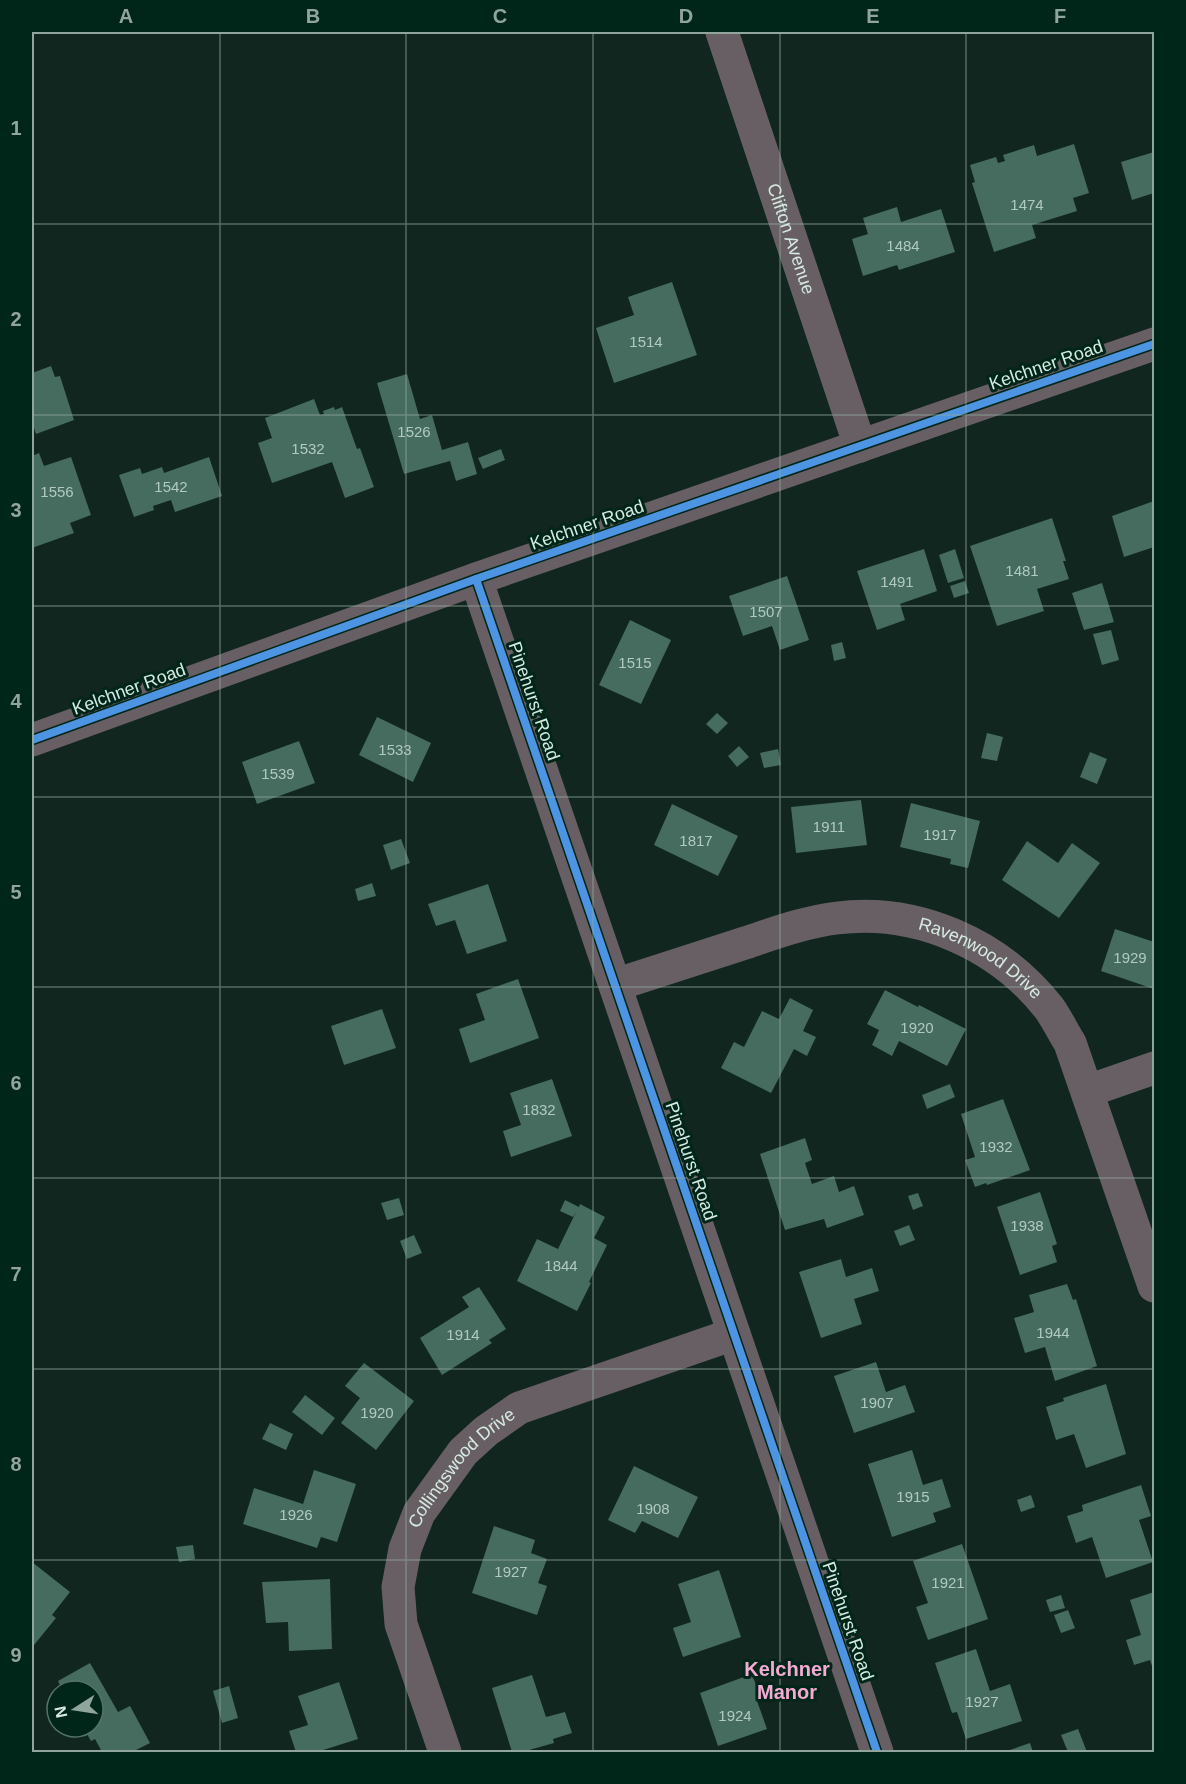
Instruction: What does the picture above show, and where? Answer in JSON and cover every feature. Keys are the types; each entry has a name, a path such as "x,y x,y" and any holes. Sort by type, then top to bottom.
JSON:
{"street":[{"name":"Clifton Avenue","path":"722,32 860,446"},
{"name":"Kelchner Road","path":"32,740 476,579 1155,344"},
{"name":"Pinehurst Road","path":"476,579 877,1752"},
{"name":"Ravenwood Drive","path":"615,985 798,926 837,918 877,916 917,922 955,934 991,954 1022,979 1049,1009 1070,1043 1155,1286"},
{"path":"1088,1091 1155,1068"},
{"name":"Collingswood Drive","path":"445,1752 401,1624 398,1587 405,1549 419,1513 463,1452 486,1431 519,1408 734,1334"}],"building":[{"path":"1074,144 1089,193 1073,198 1077,211 1032,225 1036,238 994,252 972,183 975,182 970,165 996,157 998,163 1005,161 1003,155 1034,145 1037,156"},
{"path":"1154,152 1154,193 1132,200 1121,162"},
{"path":"897,207 901,222 941,209 955,252 899,270 897,265 863,276 852,239 868,234 863,218"},
{"path":"672,282 697,355 614,383 596,328 634,315 628,297"},
{"path":"51,366 55,377 60,376 74,420 36,434 32,422 32,373"},
{"path":"407,374 420,419 432,415 442,450 468,442 477,474 456,481 450,461 404,474 377,383"},
{"path":"314,399 320,415 324,414 323,411 334,407 335,410 342,407 374,487 345,498 332,462 272,483 258,443 272,438 265,418"},
{"path":"501,449 505,460 483,469 478,458"},
{"path":"39,453 44,466 71,457 91,515 70,523 74,533 32,548 32,456"},
{"path":"209,457 222,496 175,512 171,500 153,506 154,510 134,517 119,475 140,468 142,474 162,467 164,473"},
{"path":"1154,501 1154,547 1124,557 1112,516"},
{"path":"1052,518 1066,561 1063,561 1069,579 1037,589 1044,611 997,626 970,546"},
{"path":"924,549 937,591 900,604 905,620 877,630 857,571"},
{"path":"955,549 964,578 948,583 939,555"},
{"path":"787,576 809,640 780,650 772,626 743,636 729,596"},
{"path":"965,581 969,593 954,598 950,586"},
{"path":"1102,583 1114,622 1084,630 1072,593"},
{"path":"630,620 671,640 641,704 599,685"},
{"path":"1111,630 1119,660 1102,665 1093,634"},
{"path":"842,642 846,658 834,661 831,645"},
{"path":"717,713 728,723 717,734 706,724"},
{"path":"377,717 431,743 413,782 359,755"},
{"path":"987,733 1003,737 997,761 981,758"},
{"path":"299,741 315,783 257,804 242,762"},
{"path":"739,746 749,757 737,767 728,756"},
{"path":"778,749 781,765 764,768 760,753"},
{"path":"1090,752 1107,759 1097,784 1080,777"},
{"path":"861,800 867,845 796,853 791,807"},
{"path":"911,803 980,821 968,868 950,864 951,859 900,847"},
{"path":"672,804 738,836 718,876 654,845"},
{"path":"401,839 410,863 391,870 383,845"},
{"path":"1027,841 1058,863 1072,843 1100,863 1059,918 1002,880"},
{"path":"372,883 376,896 358,901 355,889"},
{"path":"488,884 507,941 467,954 455,920 436,926 428,904"},
{"path":"1115,929 1154,942 1154,989 1101,971"},
{"path":"518,979 539,1038 470,1063 459,1029 485,1020 476,994"},
{"path":"885,990 966,1029 947,1066 899,1041 892,1056 872,1045 879,1030 867,1024"},
{"path":"790,998 813,1010 803,1031 816,1037 807,1056 794,1049 771,1093 721,1068 734,1042 744,1047 762,1011 779,1019"},
{"path":"382,1009 396,1048 344,1065 331,1026"},
{"path":"552,1079 572,1136 511,1157 503,1131 521,1125 510,1093"},
{"path":"950,1084 955,1097 927,1109 922,1095"},
{"path":"1003,1099 1030,1170 975,1187 965,1160 975,1157 961,1114"},
{"path":"805,1138 812,1160 805,1163 812,1184 834,1176 839,1192 854,1186 864,1215 827,1228 824,1219 785,1230 760,1154"},
{"path":"1040,1192 1057,1244 1052,1246 1057,1262 1020,1275 997,1207"},
{"path":"918,1193 923,1206 913,1210 908,1196"},
{"path":"399,1198 404,1215 387,1220 381,1203"},
{"path":"565,1200 579,1207 580,1204 605,1217 594,1238 607,1245 577,1311 517,1281 537,1239 558,1249 576,1212 573,1217 560,1211"},
{"path":"909,1225 915,1240 900,1246 894,1231"},
{"path":"414,1235 422,1253 407,1259 400,1241"},
{"path":"841,1259 846,1277 872,1268 879,1291 854,1299 862,1324 821,1338 799,1272"},
{"path":"1067,1284 1073,1300 1076,1299 1097,1366 1055,1381 1045,1347 1025,1353 1014,1318 1034,1312 1029,1295"},
{"path":"479,1287 506,1329 489,1340 492,1343 442,1375 420,1338 469,1307 462,1297"},
{"path":"876,1362 886,1392 905,1385 915,1412 854,1433 834,1376"},
{"path":"364,1363 414,1401 376,1450 341,1423 360,1398 345,1386"},
{"path":"1106,1384 1126,1454 1086,1468 1074,1434 1056,1440 1046,1407 1064,1401 1063,1398"},
{"path":"305,1395 335,1418 322,1435 292,1412"},
{"path":"270,1423 293,1434 286,1450 262,1439"},
{"path":"912,1450 923,1485 942,1479 951,1507 933,1513 936,1522 892,1537 868,1464"},
{"path":"634,1466 698,1497 678,1538 642,1521 635,1533 608,1520"},
{"path":"314,1470 356,1484 337,1542 321,1537 317,1548 243,1524 254,1488 303,1504"},
{"path":"1141,1485 1151,1516 1139,1520 1153,1562 1106,1578 1092,1537 1076,1543 1067,1516 1083,1511 1082,1505"},
{"path":"1031,1495 1035,1507 1021,1512 1017,1500"},
{"path":"494,1526 535,1540 531,1553 547,1559 538,1583 547,1586 537,1615 472,1593"},
{"path":"962,1544 988,1619 928,1640 916,1607 928,1603 913,1561"},
{"path":"193,1545 195,1559 179,1562 176,1547"},
{"path":"32,1562 70,1592 52,1615 56,1618 34,1645 32,1643"},
{"path":"719,1570 741,1637 683,1657 673,1628 691,1622 678,1584"},
{"path":"330,1579 332,1649 289,1651 288,1622 266,1623 262,1582"},
{"path":"1154,1592 1154,1672 1150,1660 1134,1665 1126,1640 1141,1635 1130,1600"},
{"path":"1061,1595 1065,1608 1050,1612 1046,1600"},
{"path":"1068,1610 1075,1628 1061,1633 1054,1615"},
{"path":"976,1649 990,1691 1010,1684 1022,1721 966,1739 957,1712 952,1713 935,1663"},
{"path":"90,1663 99,1679 62,1679"},
{"path":"752,1674 761,1699 757,1701 767,1729 718,1746 700,1693"},
{"path":"532,1675 546,1717 565,1712 572,1733 553,1739 554,1743 522,1752 512,1752 492,1688"},
{"path":"339,1682 358,1739 317,1752 296,1752 289,1731 308,1725 298,1696"},
{"path":"229,1686 238,1718 222,1723 213,1691"},
{"path":"105,1689 118,1712 130,1706 150,1743 132,1752 102,1752 95,1739 105,1739"},
{"path":"1078,1729 1087,1752 1068,1752 1061,1735"},
{"path":"1030,1743 1033,1752 1004,1752"}],"cycle path":[{"path":"32,740 476,579 1154,344"},
{"path":"476,579 877,1752"}],"district":[{"name":"Kelchner Manor","path":"787,1680"}]}
